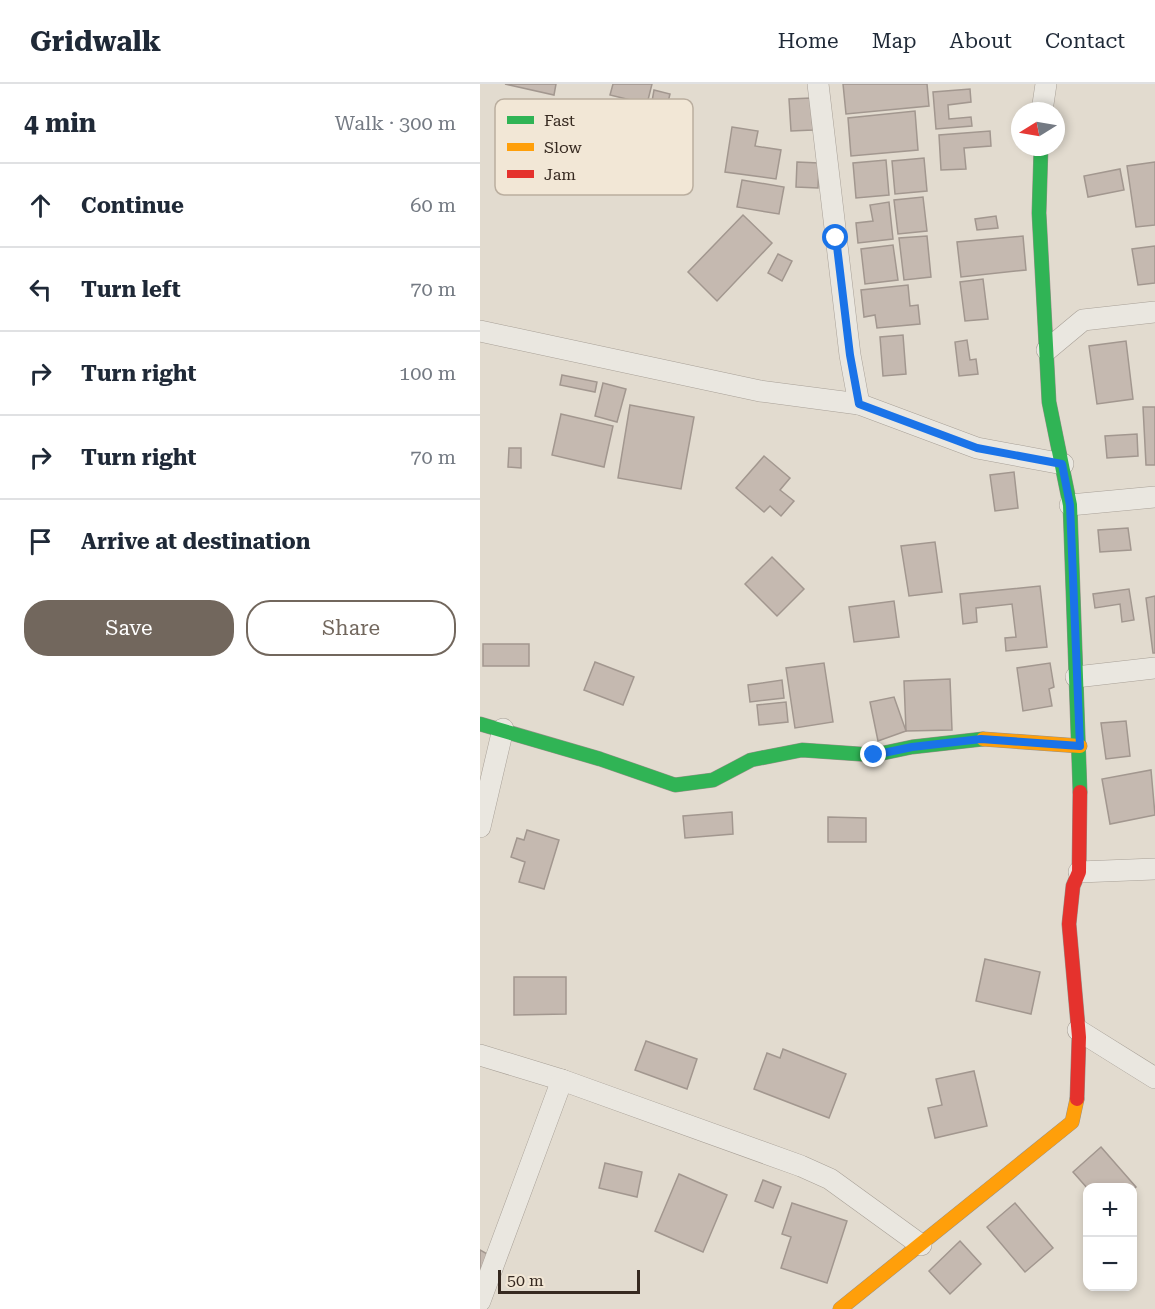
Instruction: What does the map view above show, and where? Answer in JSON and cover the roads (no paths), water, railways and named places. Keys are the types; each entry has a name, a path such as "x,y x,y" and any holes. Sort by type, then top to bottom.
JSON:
{"street":[{"path":"818,84 850,355 859,404"},
{"path":"1043,102 1046,84"},
{"path":"844,1308 1072,1122 1078,1102 1078,1030 1070,916 1073,882 1080,872 1080,746 1070,505 1049,402 1039,213 1041,156"},
{"path":"1047,350 1083,320 1155,312"},
{"path":"480,331 760,391 859,404 977,448 1062,464"},
{"path":"1070,505 1155,497"},
{"path":"1076,676 1155,668"},
{"path":"480,724 503,729 675,785 713,780 752,760 802,750 874,755 912,747 981,739 1080,746"},
{"path":"480,827 503,729"},
{"path":"1080,872 1155,868"},
{"path":"1078,1030 1155,1078"},
{"path":"480,1055 562,1080 763,1151 830,1179 921,1245"},
{"path":"480,1301 562,1080"}]}
